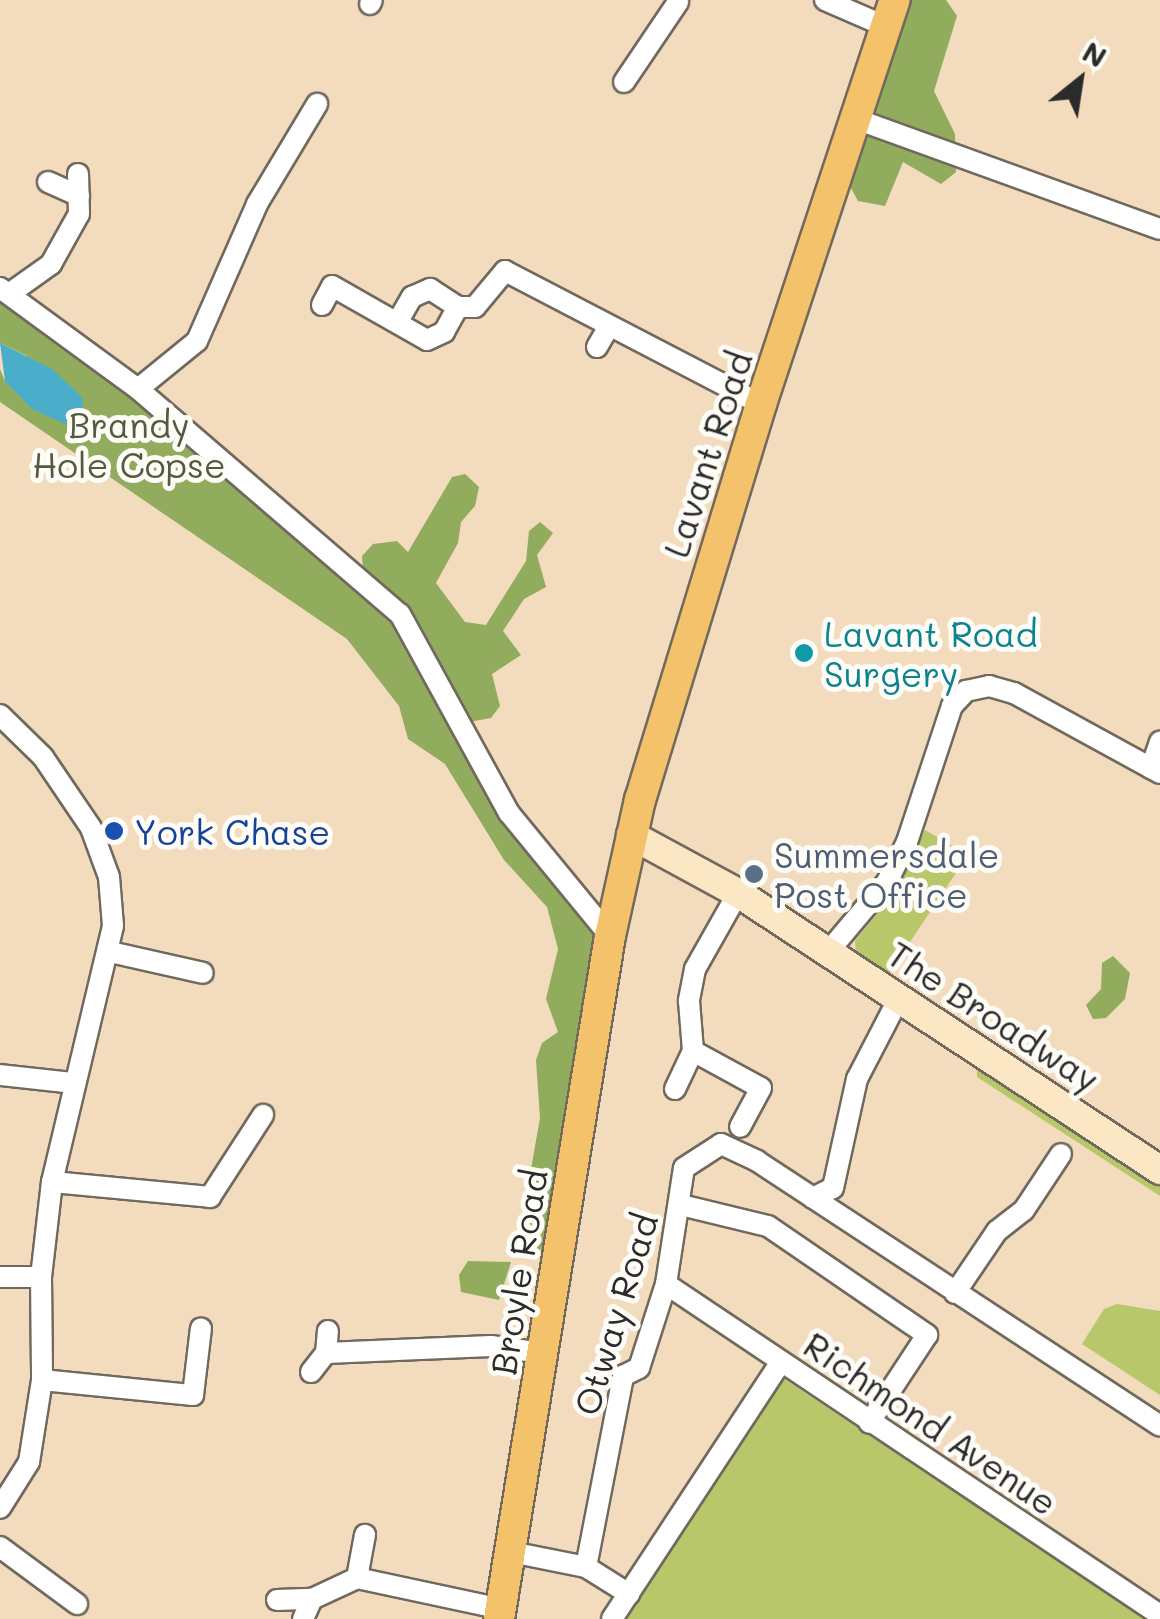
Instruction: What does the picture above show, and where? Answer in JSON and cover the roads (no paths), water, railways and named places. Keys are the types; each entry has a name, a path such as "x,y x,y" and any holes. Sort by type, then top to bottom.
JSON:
{"main road":[{"name":"Lavant Road","path":"610,936 631,835 760,404 891,13"},
{"name":"Broyle Road","path":"500,1614 610,936"}],"street":[{"path":"825,0 891,13"},
{"path":"624,82 677,1"},
{"path":"138,389 197,341 257,204 317,104"},
{"path":"856,119 1160,229"},
{"path":"78,174 80,214 51,264 5,291 138,389 400,614 509,814 610,936"},
{"path":"48,182 78,196"},
{"path":"398,321 412,297 430,289 458,307 475,307 505,271 760,404"},
{"path":"322,304 332,286 427,340 444,332 458,307"},
{"path":"597,347 610,326"},
{"path":"828,952 887,882 908,842 952,706 966,691 989,686 1014,692 1156,770 1160,742"},
{"path":"0,715 62,780 101,849 113,901 110,952 52,1182 41,1278 42,1380 29,1462 0,1508"},
{"name":"The Broadway","path":"631,835 738,894 1160,1170"},
{"path":"675,1089 693,1051 694,969 738,894"},
{"path":"110,952 203,972"},
{"path":"813,1198 834,1188 856,1078 899,998"},
{"path":"693,1051 761,1088 740,1126"},
{"path":"0,1075 74,1083"},
{"path":"52,1182 210,1197 264,1115"},
{"name":"Otway Road","path":"586,1567 623,1376 638,1368 666,1284 684,1168 721,1144 813,1198 1160,1426"},
{"path":"954,1293 997,1231 1024,1210 1061,1154"},
{"path":"681,1205 768,1226 928,1334 869,1422"},
{"path":"0,1277 41,1278"},
{"name":"Richmond Avenue","path":"666,1284 1160,1615"},
{"path":"42,1380 194,1395 201,1328"},
{"path":"311,1372 327,1342 491,1346 544,1352"},
{"path":"612,1619 782,1362"},
{"path":"357,1578 365,1534"},
{"path":"0,1548 78,1604"},
{"path":"511,1552 586,1567 630,1594"},
{"path":"277,1600 312,1599 357,1578 500,1614"},
{"path":"303,1619 312,1599"}],"water":[{"path":"0,343 52,369 82,397 84,419 72,427 32,409 5,381"}],"place":[{"name":"Lavant Road Surgery","path":"804,653"},
{"name":"York Chase","path":"114,831"},
{"name":"Summersdale Post Office","path":"754,874"}],"park label":[{"name":"Brandy Hole Copse","path":"129,444"}]}
